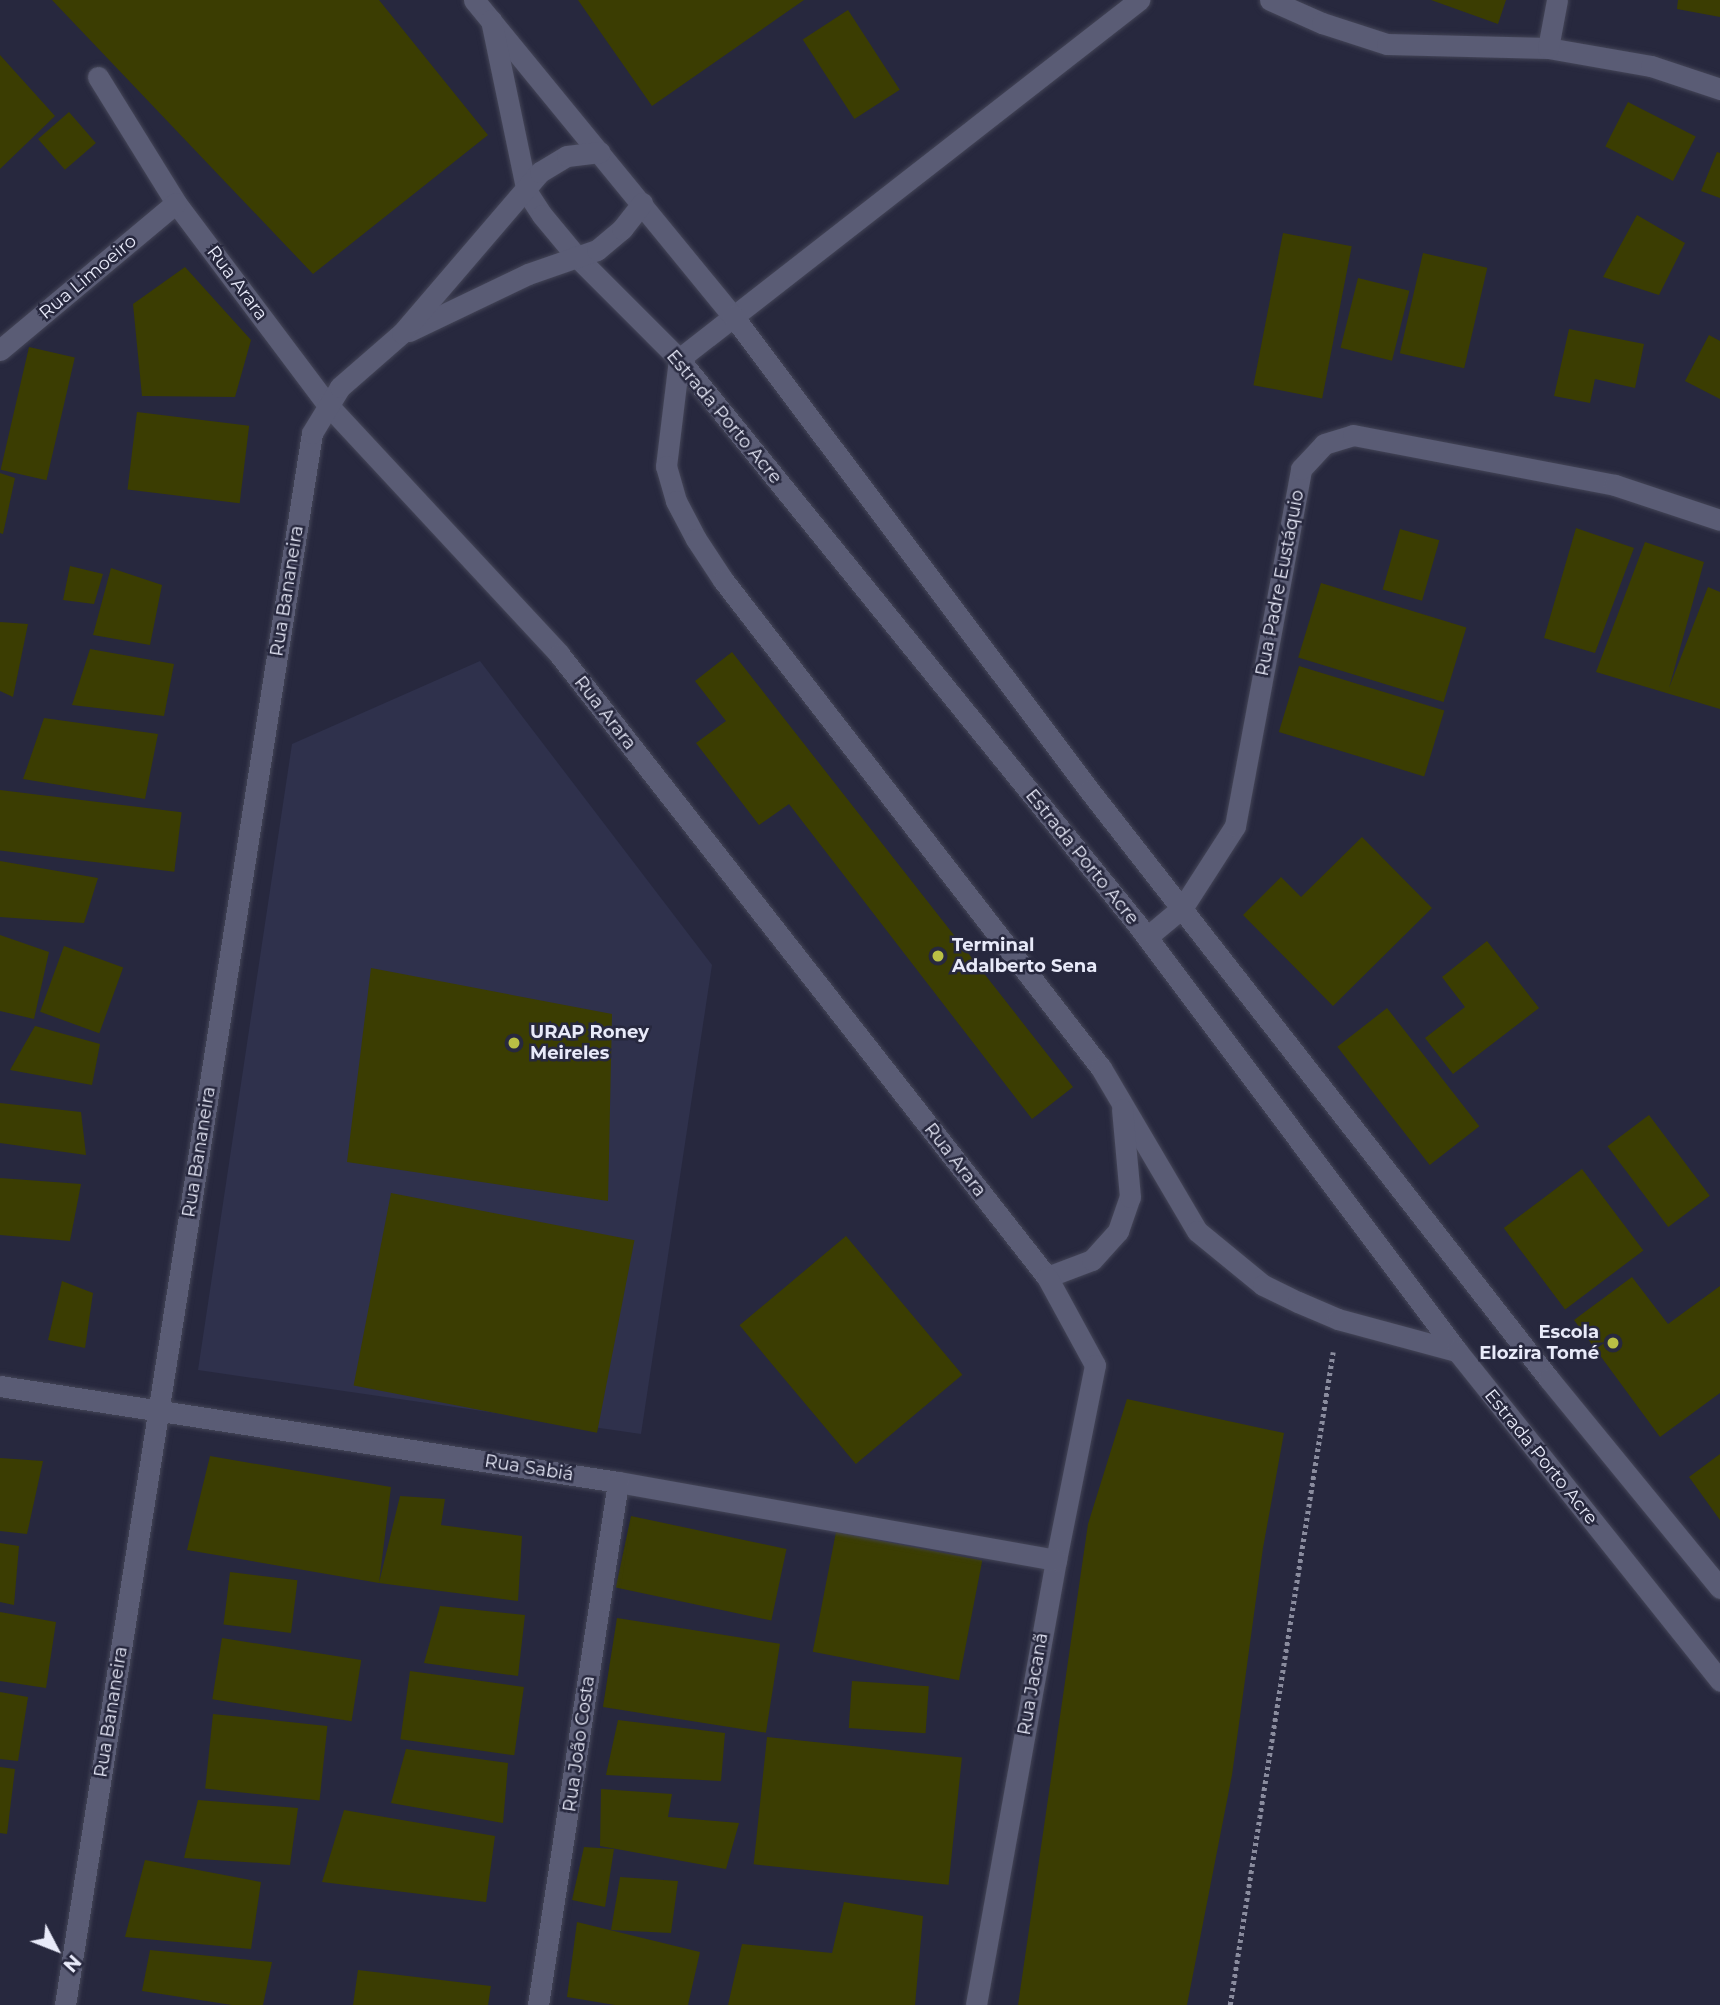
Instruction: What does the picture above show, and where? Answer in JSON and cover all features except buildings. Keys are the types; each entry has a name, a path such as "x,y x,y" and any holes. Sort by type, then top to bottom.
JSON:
{"street":[{"name":"Estrada Porto Acre","path":"474,0 733,316 983,651 1549,1379 1720,1588"},
{"path":"1139,0 678,359 666,466 676,501 696,539 723,580 1101,1068 1197,1231 1263,1285 1338,1319 1457,1351"},
{"path":"1270,0 1322,23 1387,44 1548,48 1651,66 1720,89"},
{"path":"1548,48 1557,0"},
{"name":"Estrada Porto Acre","path":"491,20 527,192 576,256 678,359 1147,937 1457,1351 1720,1681"},
{"name":"Rua Arara","path":"98,76 176,203 327,404 559,654 1047,1277 1095,1365"},
{"path":"527,192 540,172 567,156 600,152"},
{"name":"Rua Bananeira","path":"65,2005 312,433 327,404 340,387 402,333 527,192"},
{"name":"Rua Limoeiro","path":"0,350 176,203"},
{"path":"576,256 597,250 622,229 642,203"},
{"name":"Rua Bananeira","path":"402,333 576,256"},
{"name":"Rua Padre Eustáquio","path":"1147,937 1183,907 1235,827 1301,469 1324,444 1353,435 1589,480 1615,485 1720,520"},
{"path":"1047,1277 1092,1260 1118,1231 1130,1197 1121,1100"},
{"name":"Rua Jacanã","path":"976,2005 1056,1560 1095,1365"},
{"name":"Rua Sabiá","path":"0,1386 618,1482 1056,1560"},
{"name":"Rua João Costa","path":"538,2005 618,1482"}],"path":[{"path":"1230,2005 1338,1319"}],"shaded area":[{"path":"480,661 712,965 641,1434 198,1370 292,744"}],"place":[{"name":"Terminal Adalberto Sena","path":"938,956"},
{"name":"URAP Roney Meireles","path":"514,1043"},
{"name":"Escola Elozira Tomé","path":"1613,1343"}]}
